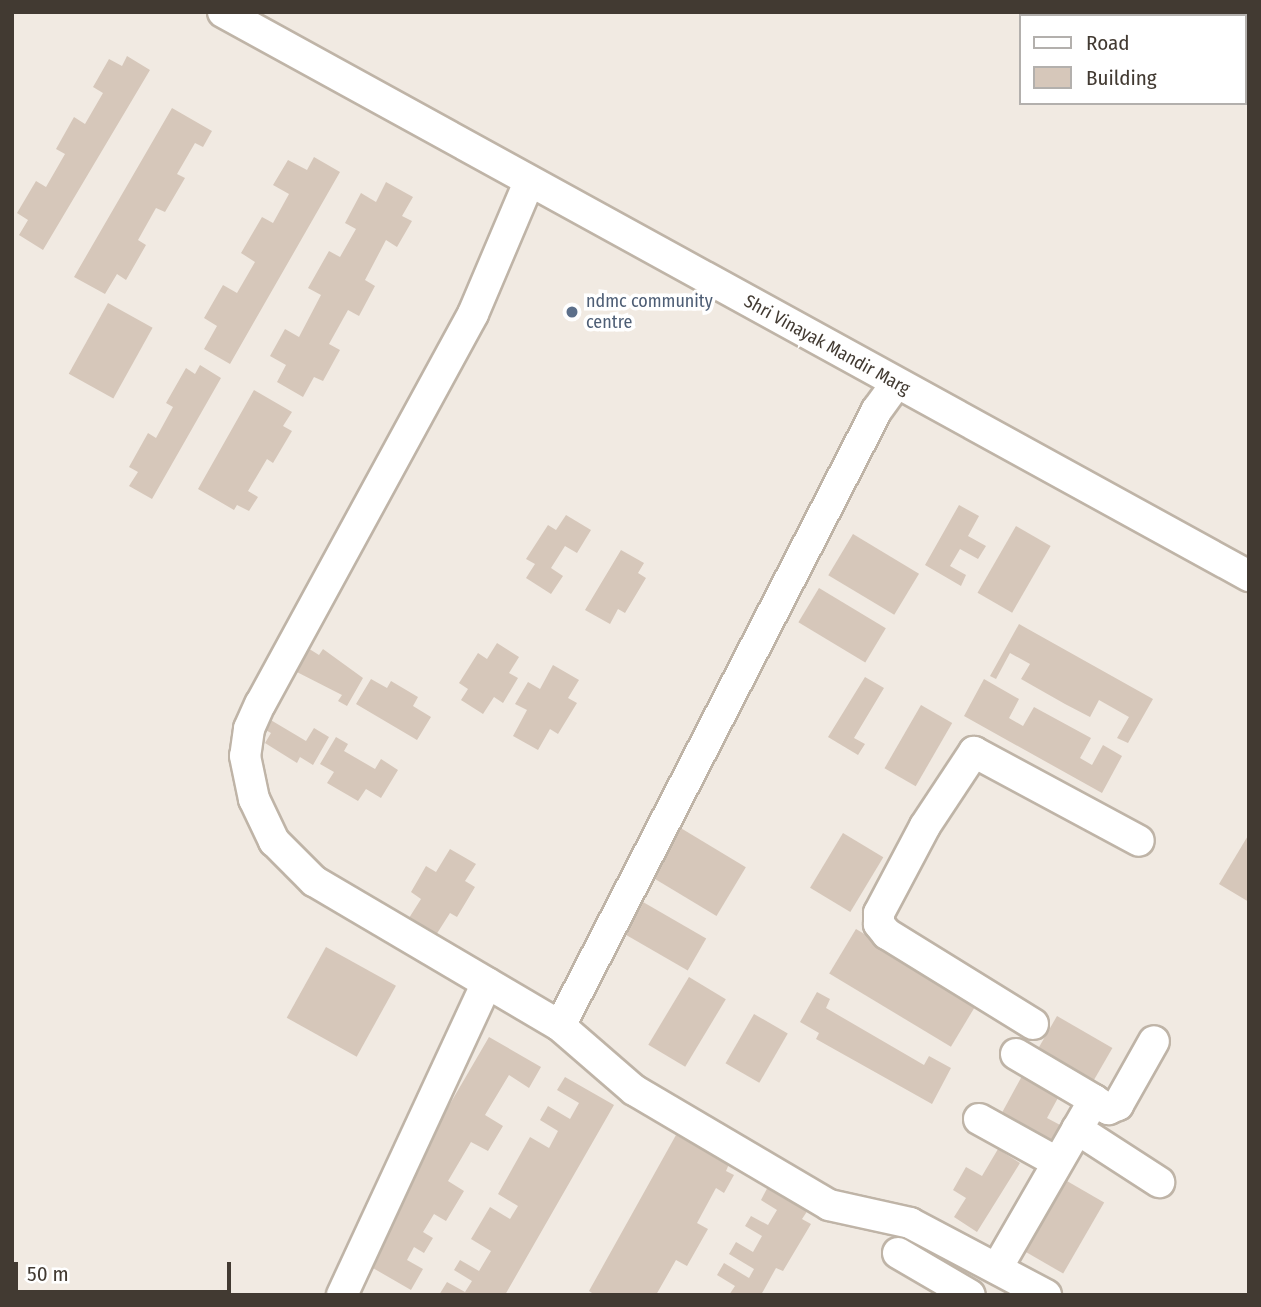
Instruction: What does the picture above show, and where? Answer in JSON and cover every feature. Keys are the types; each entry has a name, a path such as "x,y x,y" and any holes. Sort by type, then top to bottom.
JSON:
{"street":[{"name":"Shri Vinayak Mandir Marg","path":"223,12 1249,576"},
{"path":"529,182 473,314 260,704 249,729 245,756 254,799 274,841 314,881 560,1026 634,1090 829,1205 910,1223 1046,1295"},
{"path":"560,1026 877,410 897,384"},
{"path":"1033,1024 887,934 879,924 879,913 925,826 974,752 1139,841"},
{"path":"342,1295 487,983"},
{"path":"1016,1054 1108,1109 1118,1105 1154,1041"},
{"path":"997,1268 1094,1100"},
{"path":"979,1119 1057,1162"},
{"path":"1077,1129 1159,1182"},
{"path":"898,1253 970,1295"}],"building":[{"path":"127,56 150,70 43,250 19,235 28,220 17,213 36,181 46,187 65,154 56,149 74,117 85,124 103,93 93,87 109,59 122,66"},
{"path":"172,108 212,131 203,147 195,143 177,174 185,178 165,212 156,208 138,240 146,245 126,280 117,274 105,294 74,277"},
{"path":"314,157 340,172 230,364 204,349 217,326 204,318 223,285 237,293 255,262 241,253 262,217 273,223 289,194 273,185 288,160 307,170"},
{"path":"386,182 413,197 402,216 412,221 397,247 386,240 365,280 375,286 359,316 348,310 329,344 340,350 323,381 314,377 303,397 277,382 286,365 270,356 285,329 299,337 321,295 308,288 329,251 340,257 356,229 345,223 361,193 376,202"},
{"path":"108,303 153,328 113,399 69,374"},
{"path":"200,365 221,378 152,499 129,486 138,472 129,467 148,433 156,438 173,407 166,403 186,368 195,374"},
{"path":"254,390 292,412 283,426 292,431 273,463 267,459 248,491 258,497 249,511 237,505 234,510 198,489"},
{"path":"959,505 979,516 968,536 986,546 978,559 960,549 950,566 966,575 961,586 925,565"},
{"path":"566,515 591,530 577,553 565,546 551,568 563,576 551,594 526,578 535,564 526,559 548,525 556,530"},
{"path":"1016,526 1051,546 1012,613 978,593"},
{"path":"853,534 919,574 894,615 828,575"},
{"path":"621,550 644,563 638,573 646,578 625,613 618,609 610,624 585,610"},
{"path":"819,588 886,628 865,662 798,622"},
{"path":"1019,624 1153,699 1128,743 1117,738 1129,717 1099,700 1090,717 1065,704 1021,679 1030,664 1010,653 996,679 990,676"},
{"path":"497,643 519,657 509,673 518,678 503,703 494,697 483,714 461,700 468,689 459,683 478,653 487,659"},
{"path":"303,645 319,655 323,649 363,678 347,706 338,701 342,695 289,668"},
{"path":"553,665 579,680 568,698 577,703 558,734 550,729 538,750 513,736 527,710 515,704 528,682 540,689"},
{"path":"865,677 884,688 854,738 865,744 858,755 828,737"},
{"path":"371,679 387,688 391,681 418,697 413,706 431,717 417,740 356,704"},
{"path":"984,679 1019,699 1009,718 1023,726 1034,707 1091,738 1080,758 1092,765 1103,745 1122,756 1102,793 964,716"},
{"path":"268,701 277,706 269,719 306,741 314,728 329,737 313,765 300,757 297,763 265,743 271,733 255,724"},
{"path":"921,705 952,723 916,786 884,768"},
{"path":"336,737 348,744 344,751 375,769 381,759 398,770 381,798 366,789 358,801 327,783 334,772 320,764"},
{"path":"679,827 746,867 717,916 650,876"},
{"path":"843,833 883,857 850,912 810,888"},
{"path":"1249,834 1249,902 1219,884"},
{"path":"450,849 476,864 465,881 475,887 457,917 450,913 436,935 409,918 421,899 411,892 426,866 436,872"},
{"path":"643,902 706,938 688,971 624,934"},
{"path":"856,929 978,1002 951,1047 829,974"},
{"path":"326,947 396,986 357,1057 287,1018"},
{"path":"689,977 726,999 685,1067 648,1045"},
{"path":"817,992 830,999 826,1008 924,1065 929,1056 951,1068 932,1104 816,1039 819,1033 800,1022"},
{"path":"754,1014 788,1034 759,1083 726,1063"},
{"path":"1057,1016 1112,1048 1089,1088 1034,1056"},
{"path":"489,1037 541,1067 529,1088 509,1075 485,1115 503,1126 488,1151 471,1142 448,1181 464,1191 446,1221 434,1214 423,1232 433,1238 424,1253 414,1247 407,1260 423,1269 411,1290 359,1260"},
{"path":"1028,1065 1065,1085 1047,1118 1062,1126 1049,1148 998,1120"},
{"path":"565,1077 614,1105 505,1295 439,1295 447,1282 465,1292 472,1281 454,1270 460,1260 479,1271 491,1251 471,1239 490,1207 510,1219 518,1206 498,1194 530,1137 549,1148 558,1131 540,1120 548,1106 570,1119 579,1103 557,1090"},
{"path":"676,1135 729,1164 726,1171 734,1175 724,1193 716,1188 697,1223 708,1229 687,1266 676,1260 656,1295 595,1295 589,1291"},
{"path":"998,1149 1020,1163 977,1232 954,1217 966,1198 953,1190 966,1167 982,1176"},
{"path":"1060,1177 1104,1202 1063,1274 1019,1248"},
{"path":"770,1183 810,1207 802,1219 811,1224 783,1271 776,1268 761,1295 729,1295 735,1286 717,1275 724,1263 749,1278 754,1269 729,1254 736,1242 753,1252 762,1236 745,1226 751,1216 768,1225 777,1210 761,1200"}],"place":[{"name":"ndmc community centre","path":"572,312"}]}
